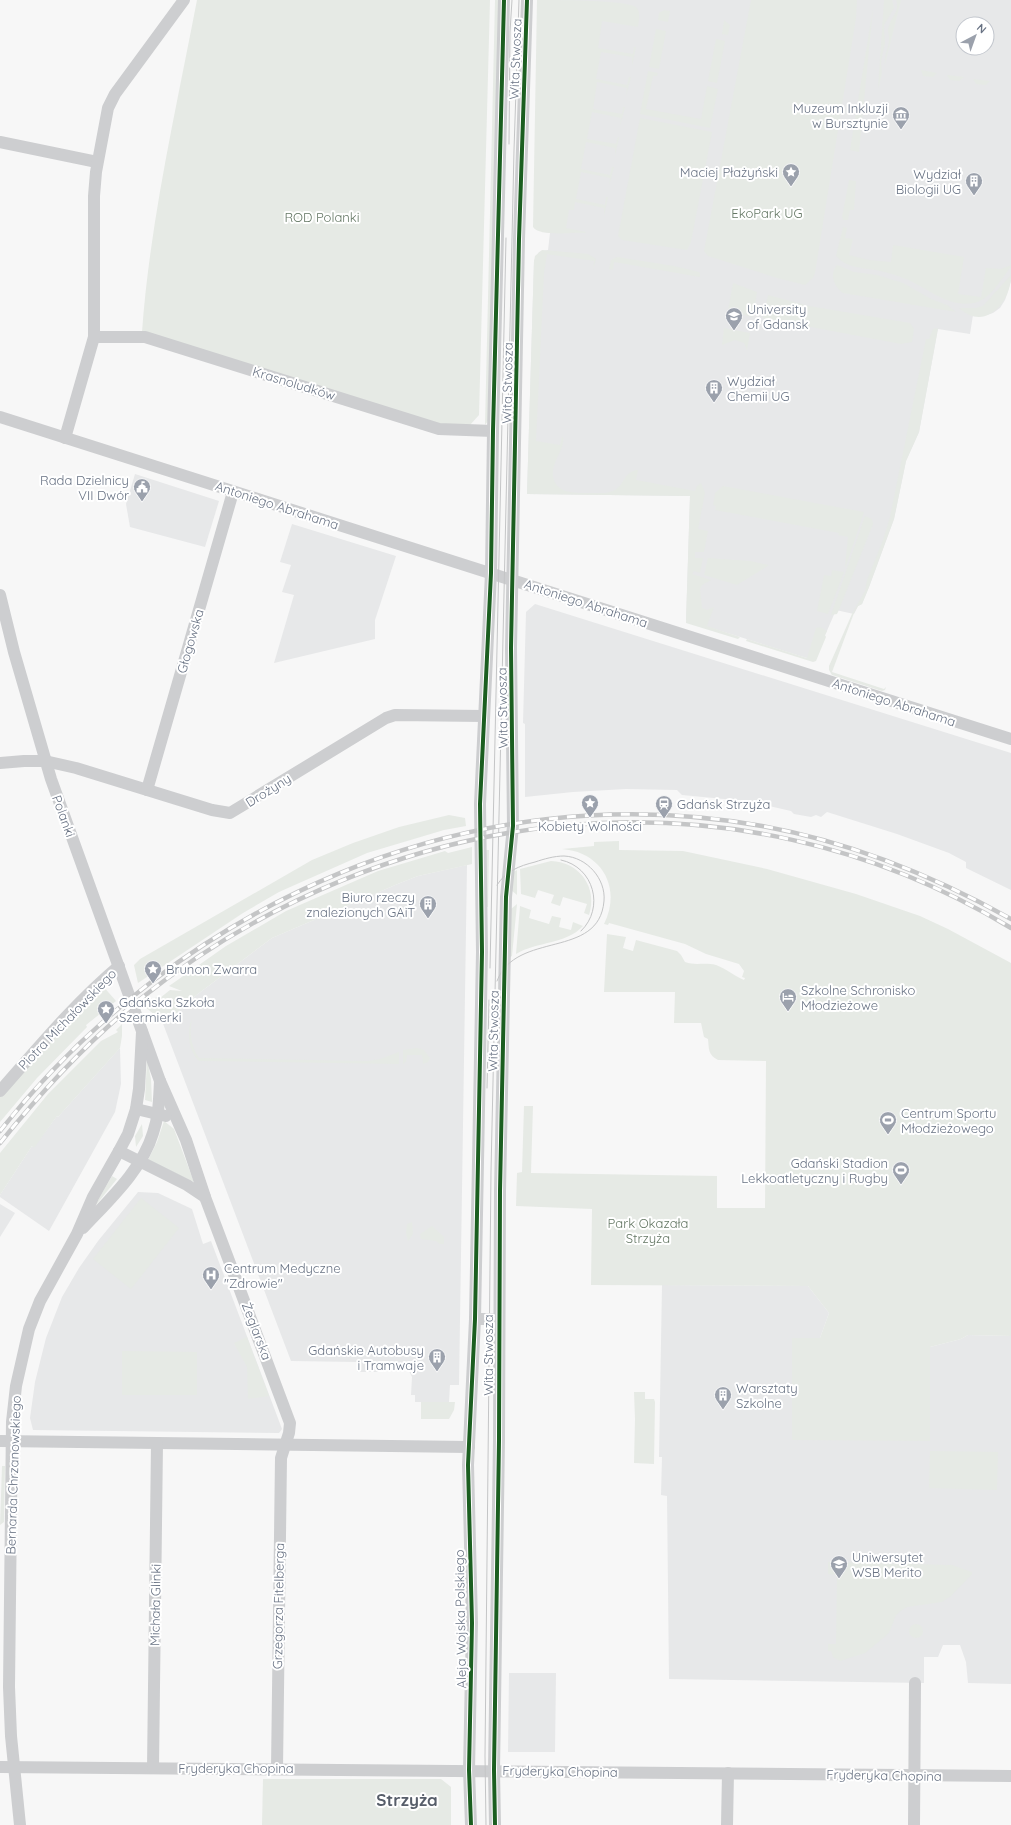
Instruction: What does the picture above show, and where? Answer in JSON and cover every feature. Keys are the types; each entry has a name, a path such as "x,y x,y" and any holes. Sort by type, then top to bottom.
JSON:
{"street":[{"path":"65,438 94,337 94,196 97,162 108,108 115,94 184,0"},
{"name":"Wita Stwosza","path":"471,1414 475,1319 482,943 480,804 492,573 493,431 504,0"},
{"name":"Wita Stwosza","path":"494,1770 499,1440 498,1319 506,897 513,826 511,717 519,239 528,0"},
{"path":"0,142 97,162"},
{"name":"Krasnoludków","path":"94,337 144,337 440,429 493,431"},
{"name":"Antoniego Abrahama","path":"0,417 1011,739"},
{"name":"Głogowska","path":"147,790 233,492"},
{"name":"Polanki","path":"0,595 14,652 45,761 142,1032"},
{"name":"Drożyny","path":"0,763 34,760 45,761 76,768 147,790 230,813 386,718 395,714 484,716"},
{"name":"Piotra Michałowskiego","path":"0,1091 64,1020 103,980 119,966"},
{"name":"Bernarda Chrzanowskiego","path":"76,1234 112,1196 139,1162 146,1152 153,1133 158,1114 160,1081 142,1032"},
{"name":"Bernarda Chrzanowskiego","path":"20,1825 14,1767 9,1687 12,1441 16,1386 29,1329 40,1301 76,1234 93,1197 128,1134 136,1109 139,1089 142,1032"},
{"name":"Żeglarska","path":"160,1081 186,1140 289,1418 290,1427 285,1444"},
{"path":"136,1109 177,1118"},
{"path":"119,1151 187,1185 206,1197"},
{"path":"475,1319 498,1319"},
{"name":"Aleja Wojska Polskiego","path":"471,1414 468,1498 472,1623 469,1770 471,1825"},
{"path":"0,1441 469,1447"},
{"name":"Michała Glinki","path":"153,1768 157,1443"},
{"name":"Grzegorza Fitelberga","path":"276,1769 281,1458 285,1444"},
{"path":"914,1825 915,1683"},
{"name":"Fryderyka Chopina","path":"0,1767 494,1770 1011,1776"},
{"path":"494,1770 495,1825"},
{"path":"727,1825 728,1773"}],"shaded area":[{"name":"University of Gdansk","path":"551,0 1011,0 1011,281 1005,300 1000,308 993,313 986,315 973,315 970,334 938,329 919,432 906,461 894,519 869,587 862,604 858,606 854,614 836,610 816,656 810,659 686,620 690,496 527,494 534,261 539,252 548,250 550,233 542,225"},
{"path":"135,474 219,501 205,547 130,527 126,504"},
{"path":"292,524 396,556 375,620 375,639 274,663 294,595 282,592 291,565 280,562"},
{"path":"535,604 1011,753 1011,890 966,868 966,862 949,853 897,834 827,812 821,817 816,815 811,817 745,801 682,795 677,790 626,789 525,797 525,724 523,723 526,612"},
{"path":"467,865 459,1385 450,1385 449,1402 415,1402 415,1395 411,1395 412,1377 406,1365 398,1365 398,1363 379,1363 378,1372 357,1372 357,1362 291,1361 162,1021 177,1013 186,1003 272,938 418,876"},
{"path":"120,1048 121,1084 115,1112 49,1231 0,1197 0,1195 32,1146 34,1147 57,1116 58,1117"},
{"path":"138,1192 158,1193 192,1209 203,1244 211,1241 282,1429 279,1433 33,1430 30,1418 35,1382 46,1338 62,1297 79,1268 98,1241"},
{"path":"0,1204 15,1213 0,1237"},
{"path":"662,1285 808,1286 829,1313 820,1338 792,1338 792,1440 930,1347 961,1339 968,1335 1011,1336 1011,1684 968,1683 966,1662 960,1645 943,1645 938,1657 924,1657 924,1683 669,1679 667,1496 661,1495 662,1457 659,1457"},
{"path":"509,1673 556,1673 555,1752 508,1752"}],"green space":[{"name":"ROD Polanki","path":"197,0 490,0 479,415 470,425 437,424 142,332 157,207"},
{"path":"495,0 499,0 488,421 485,425"},
{"path":"537,0 619,3 630,5 638,9 638,27 602,21 598,48 633,54 634,47 636,47 632,66 632,57 601,52 596,79 627,85 629,77 631,77 626,96 627,88 597,82 593,109 622,114 623,107 625,107 620,126 621,118 592,112 587,139 616,144 619,137 615,156 615,148 586,142 581,169 610,175 612,167 614,167 609,186 610,178 581,172 576,199 605,205 606,197 608,197 604,216 604,208 575,202 574,210 569,210 566,228 586,232 585,233 549,233 536,230 533,227"},
{"name":"EkoPark UG","path":"751,0 857,0 856,18 815,273 813,278 805,285 777,278 708,256 704,251"},
{"path":"884,0 892,0 894,8 884,25 885,43 881,61 882,73 878,89"},
{"path":"896,0 901,0 885,64 889,42 888,28 897,7"},
{"path":"873,8 859,152 850,150"},
{"path":"664,10 670,11 668,22 658,20 659,13"},
{"path":"724,20 730,25 728,35 722,34"},
{"path":"656,29 666,31 659,69 649,67"},
{"path":"716,39 725,41 717,83 708,81"},
{"path":"921,70 937,73 933,77 923,76"},
{"path":"648,71 658,73 657,76 653,76 646,109 701,119 707,86 718,89 710,128 640,114"},
{"path":"947,75 964,77 959,81 950,80"},
{"path":"973,79 990,81 986,85 976,84"},
{"path":"640,118 712,132 691,242 687,250 622,240 618,236"},
{"path":"849,180 856,181 854,210 850,210 848,220 843,220 842,217"},
{"path":"843,227 847,228 845,238 853,239 849,255 869,260 891,262 893,245 964,257 958,294 981,297 986,268 1001,269 1011,265 1011,267 995,288 985,298 974,303 956,303 938,296 902,278 880,271 855,267 840,260 836,256"},
{"path":"542,250 588,254 596,259 593,270 594,261 547,254 544,273 536,441 560,445 563,437 562,447 553,471 555,482 558,487 568,492 607,493 615,490 627,475 638,470 636,480 695,491 697,486 701,483 705,493 698,529 708,531 704,552 695,552 695,558 703,558 700,573 694,571 692,574 711,580 702,585 700,589 702,608 707,610 714,607 707,626 740,637 738,639 686,623 690,496 527,494 534,261 535,256"},
{"path":"617,257 674,266 699,272 700,277 614,262 613,270 609,269 611,260"},
{"path":"837,265 854,272 877,275 903,283 931,299 947,305 956,312 843,293 835,284 833,276"},
{"path":"1011,275 1007,295 995,311 978,317 969,315 959,308 976,308 983,306"},
{"path":"733,283 757,292 753,317 728,311"},
{"path":"768,295 809,306 910,323 914,329 912,342 901,344 763,318"},
{"path":"724,328 750,333 747,350 744,343 735,340 722,345"},
{"path":"938,328 919,432 906,461 894,519 869,587 862,604 858,606 854,613 832,672 884,689 886,687 885,690 882,691 832,675 829,670 829,666 852,614 865,591 867,580 883,540 890,517 926,339 929,339 933,329"},
{"path":"723,486 864,512 846,566 845,567 848,537 838,535 839,533 715,510 716,506 713,505 715,493"},
{"path":"865,516 872,519 873,524 838,612 837,614 831,615"},
{"path":"708,558 750,561 769,565 737,585 704,575"},
{"path":"832,570 844,572 828,614 817,611 824,575 831,576"},
{"path":"820,627 827,631 825,635 826,637 816,661 813,662 746,641 747,639 807,658 816,628"},
{"path":"449,815 465,818 466,826 444,830 367,853 279,892 243,913 138,983 134,965 140,959 312,860 353,843 399,827"},
{"name":"Centrum Sportu Młodzieżowego","path":"619,841 619,850 683,851 767,869 856,894 920,916 948,929 1011,963 1011,1336 968,1335 961,1339 930,1347 930,1441 792,1440 792,1338 820,1338 829,1313 808,1286 591,1285 592,1209 516,1206 517,1173 522,1172 524,1106 533,1106 531,1173 717,1176 717,1208 765,1208 766,1061 718,1060 712,1056 708,1039 704,1037 701,1023 674,1023 675,992 604,992 607,934 626,937 623,948 633,951 636,940 677,951 685,962 693,964 716,965 724,968 737,977 744,980 745,978 742,977 744,971 739,964 706,954 685,944 609,923 608,925 604,924 609,911 611,898 609,885 605,874 598,865 588,857 576,852 562,849 594,846 594,842"},
{"path":"472,847 472,864 418,876 272,938 186,1003 177,1013 162,1021 144,1006 158,996 160,998 170,990 182,991 169,986 226,946 286,911 378,871 445,851 448,853"},
{"path":"484,850 489,850 488,907 486,907"},
{"path":"551,861 561,862 570,866 578,871 584,878 589,886 591,895 589,915 584,913 587,904 563,897 560,906 551,903 554,895 538,890 535,898 521,894 520,869"},
{"path":"517,870 517,895 511,890 512,873"},
{"path":"517,904 512,956 509,958 511,909"},
{"path":"520,906 531,910 529,918 549,924 552,916 561,918 559,927 571,930 573,922 583,926 568,937 533,947 516,954"},
{"path":"102,985 116,1001 86,1025 87,1027 37,1078 0,1122 0,1097 46,1045 78,1017 74,1013"},
{"path":"192,1019 191,1039 196,1054 199,1058 368,1061 380,1059 399,1052 399,1064 199,1061 191,1047 189,1036"},
{"path":"122,1024 120,1048 58,1117 57,1116 34,1148 32,1146 0,1195 0,1153 48,1094 101,1041 118,1032 116,1030"},
{"path":"417,1048 424,1050 430,1058 428,1062 423,1064 422,1055 407,1055 406,1062 403,1064 403,1050"},
{"path":"147,1059 151,1079 152,1102 145,1100"},
{"path":"164,1121 174,1129 194,1182 148,1160 157,1142"},
{"path":"142,1124 143,1136 136,1147 135,1136"},
{"path":"112,1176 117,1179 92,1210"},
{"path":"141,1198 179,1228 131,1289 93,1259"},
{"path":"412,1222 413,1234 408,1241 406,1233 407,1224"},
{"path":"432,1226 444,1237 444,1244 440,1244 436,1241 421,1239 420,1234"},
{"path":"247,1337 269,1396 248,1399 247,1367 234,1343"},
{"path":"122,1351 197,1352 197,1395 122,1395"},
{"path":"634,1392 645,1392 645,1399 654,1399 655,1402 654,1464 634,1463"},
{"path":"421,1402 455,1402 454,1410 449,1419 421,1419"},
{"path":"930,1451 998,1452 997,1490 929,1488"},
{"path":"2,1466 5,1466 4,1522 0,1525"},
{"path":"828,1562 952,1565 972,1572 972,1574 951,1596 942,1602 907,1607 902,1610 896,1615 889,1633 865,1653 840,1661 833,1657 831,1651 828,1651 828,1644 836,1644 837,1575 828,1574"},
{"path":"916,1624 921,1626 923,1631 921,1636 916,1638 911,1636 909,1631 911,1626"},
{"path":"263,1779 441,1779 451,1787 451,1825 262,1825"}],"tram line":[{"path":"509,144 510,32 512,0"},
{"path":"486,1825 485,1756 491,1171 514,150 519,0"},
{"path":"490,968 506,238"},
{"path":"497,885 504,876 518,867 549,858 564,856 580,860 587,865 598,877 604,893 604,901 599,919 588,931 573,939 521,955 507,965 497,981"},
{"path":"561,860 572,864 581,871 588,879 592,890 594,900 593,911 588,922 581,931"},
{"path":"487,1088 489,1000"}],"railway":[{"path":"0,1131 73,1050 154,980 244,920 340,873 441,839 546,819 653,815 762,826 827,841 891,862 982,903 1011,919"},
{"path":"0,1143 32,1105 83,1050 120,1016 139,1000 237,933 341,881 451,845 564,826 678,824 792,840 904,874 1011,928"}],"cycle path":[{"path":"471,1825 469,1770 472,1623 468,1465 475,1319 482,952 480,804 491,573 493,431 504,0"},
{"path":"495,1825 494,1770 499,1440 500,1191 506,897 513,826 511,648 519,239 527,0"}],"place":[{"name":"Muzeum Inkluzji w Bursztynie","path":"901,130"},
{"name":"Maciej Płażyński","path":"791,187"},
{"name":"Wydział Biologii UG","path":"974,196"},
{"name":"University of Gdansk","path":"734,331"},
{"name":"Wydział Chemii UG","path":"714,403"},
{"name":"Rada Dzielnicy VII Dwór","path":"142,502"},
{"name":"Kobiety Wolności","path":"590,818"},
{"name":"Gdańsk Strzyża","path":"664,819"},
{"name":"Biuro rzeczy znalezionych GAiT","path":"428,919"},
{"name":"Brunon Zwarra","path":"153,984"},
{"name":"Szkolne Schronisko Młodzieżowe","path":"788,1012"},
{"name":"Gdańska Szkoła Szermierki","path":"106,1024"},
{"name":"Centrum Sportu Młodzieżowego","path":"888,1135"},
{"name":"Gdański Stadion Lekkoatletyczny i Rugby","path":"901,1185"},
{"name":"Centrum Medyczne \"Zdrowie\"","path":"211,1290"},
{"name":"Gdańskie Autobusy i Tramwaje","path":"437,1372"},
{"name":"Warsztaty Szkolne","path":"723,1410"},
{"name":"Uniwersytet WSB Merito","path":"839,1579"}],"district":[{"name":"Strzyża","path":"407,1799"}],"park label":[{"name":"Park Okazała Strzyża","path":"648,1230"}]}
